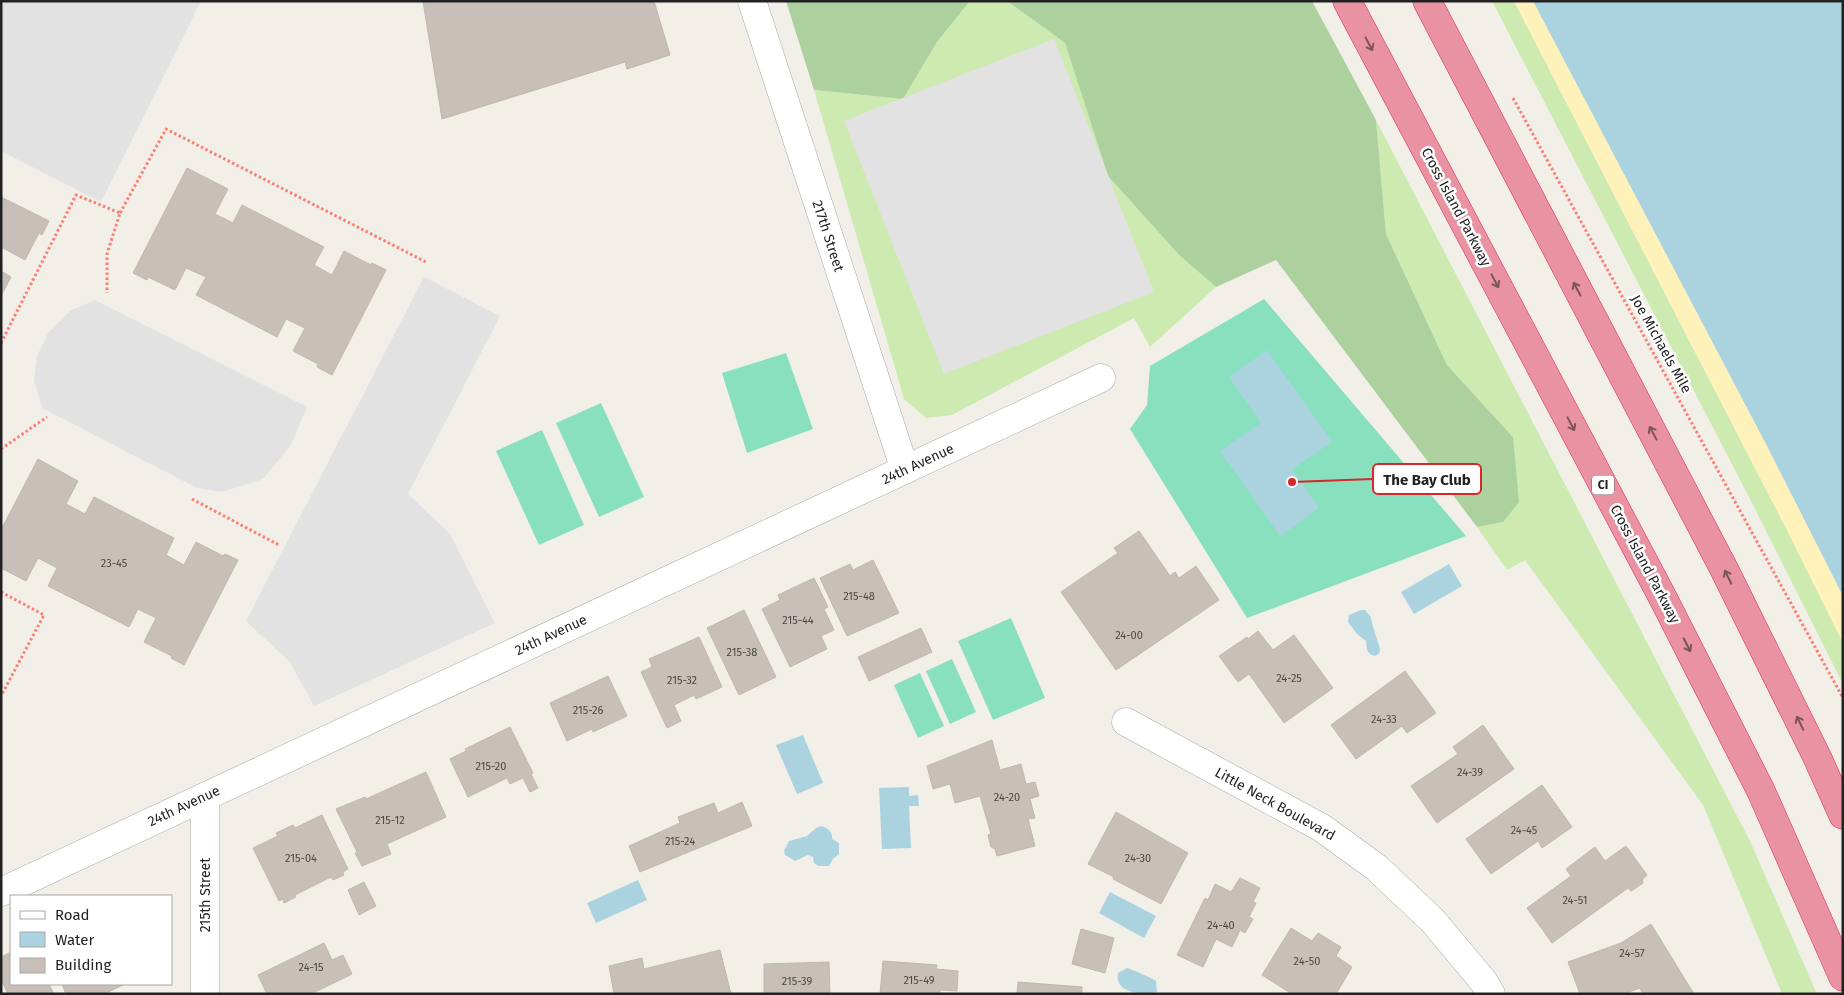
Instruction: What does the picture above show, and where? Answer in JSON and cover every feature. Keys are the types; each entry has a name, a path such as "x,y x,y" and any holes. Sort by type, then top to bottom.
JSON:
{"highway":[{"name":"Cross Island Parkway","path":"1347,1 1664,600 1761,791 1843,977"},
{"path":"1427,1 1719,560 1843,814"},
{"path":"1818,760 1843,785"}],"street":[{"name":"217th Street","path":"752,1 905,470"},
{"name":"24th Avenue","path":"1,892 1102,378"},
{"name":"Little Neck Boulevard","path":"1126,722 1322,828 1377,868 1433,921 1484,982 1491,994"},
{"name":"215th Street","path":"205,797 205,994"}],"path":[{"name":"Joe Michaels Mile","path":"1512,97 1843,698"},
{"path":"107,293 107,254 120,213 166,129 426,262"},
{"path":"1,343 76,195 120,213"},
{"path":"1,449 47,417"},
{"path":"192,499 279,545"},
{"path":"1,592 44,614 1,696"}],"green space":[{"path":"786,1 970,1 937,42 903,99 814,90"},
{"path":"970,1 1007,1 1065,43 1108,176 1179,255 1216,287 1150,347 1134,318 952,415 926,418 904,399 814,90 903,99 937,42"},
{"path":"1007,1 1312,1 1376,120 1386,234 1447,365 1513,437 1519,502 1503,522 1477,527 1276,260 1216,287 1179,255 1108,176 1065,43"},
{"path":"1492,1 1514,1 1789,534 1843,643 1843,684 1752,503"},
{"path":"1376,120 1750,841 1817,994 1782,994 1703,805 1525,560 1507,570 1477,527 1503,522 1513,437 1447,365 1386,234"},
{"path":"1264,299 1466,536 1247,618 1130,429 1147,405 1150,366"},
{"path":"786,353 813,429 747,453 722,373"},
{"path":"601,403 644,497 599,517 556,423"},
{"path":"542,430 584,525 539,545 496,451"},
{"path":"1011,618 1045,698 993,720 958,641"},
{"path":"952,659 976,712 950,724 926,671"},
{"path":"920,673 944,726 918,738 894,685"}],"sand":[{"path":"1514,1 1533,1 1766,444 1843,596 1843,643 1789,534"}],"shaded area":[{"path":"1,1 201,1 101,202 1,151"},
{"path":"1054,39 1154,292 944,374 844,121"},
{"path":"424,277 500,316 408,494 450,534 495,623 314,706 290,662 246,621"},
{"path":"95,300 307,407 291,445 263,479 222,492 197,488 42,408 34,380 37,356 48,333 70,311"}],"water":[{"path":"1533,1 1843,1 1843,596 1766,444"},
{"path":"1267,350 1332,442 1292,469 1319,508 1280,536 1220,451 1261,423 1229,377"},
{"path":"1449,564 1462,586 1414,614 1401,592"},
{"path":"1365,610 1371,617 1380,650 1375,656 1368,652 1366,641 1357,634 1348,622 1349,615"},
{"path":"803,735 823,783 797,794 776,745"},
{"path":"909,787 909,796 918,795 919,806 909,806 911,848 882,849 879,788"},
{"path":"821,826 830,831 832,839 839,843 839,854 829,866 818,866 814,863 813,857 808,855 795,861 785,855 784,851 789,841 807,836"},
{"path":"638,880 647,900 596,923 587,903"},
{"path":"1110,892 1156,916 1144,938 1099,913"},
{"path":"1127,968 1156,981 1157,992 1131,992 1120,985 1118,973"}],"building":[{"path":"423,1 654,1 670,55 627,69 625,62 442,119"},
{"path":"187,168 228,189 215,214 233,223 242,205 324,247 314,265 332,275 344,251 371,265 372,263 386,270 332,375 317,367 318,364 293,351 305,328 286,319 277,337 196,295 206,277 186,268 175,290 148,277 147,280 133,273"},
{"path":"1,197 49,221 42,235 39,233 25,260 3,248 1,251"},
{"path":"1,271 11,277 1,296"},
{"path":"38,459 78,481 66,504 85,514 94,497 174,538 166,555 184,565 196,542 223,556 225,554 238,560 184,665 171,658 172,656 144,642 156,618 138,609 129,627 48,586 57,568 38,558 26,581 1,568 1,530"},
{"path":"1139,531 1170,576 1175,572 1179,578 1196,566 1219,600 1116,670 1061,592 1118,553 1114,548"},
{"path":"873,560 899,613 847,636 820,578 850,564 853,570"},
{"path":"814,578 828,607 824,609 834,630 821,636 827,649 790,667 762,609 780,600 778,595"},
{"path":"744,610 776,677 739,695 707,628"},
{"path":"921,628 932,652 869,681 858,657"},
{"path":"1258,631 1273,650 1294,635 1333,688 1284,723 1249,674 1238,682 1219,656"},
{"path":"699,637 722,687 696,699 694,695 674,705 681,721 667,728 641,672 652,667 649,659"},
{"path":"1405,671 1436,713 1407,733 1402,726 1356,759 1331,725"},
{"path":"608,676 627,716 593,732 592,729 567,741 550,703"},
{"path":"1483,725 1514,769 1437,823 1411,786 1458,754 1453,747"},
{"path":"510,727 533,773 531,774 538,788 530,792 523,778 510,784 507,778 468,797 450,759 466,751 465,749"},
{"path":"992,740 1000,770 1021,764 1026,784 1035,782 1039,796 1030,799 1035,818 1028,819 1035,846 997,856 995,849 991,847 988,835 991,834 980,796 955,803 950,784 933,789 927,766"},
{"path":"426,772 446,817 387,844 391,854 362,866 336,809 365,797 366,799"},
{"path":"1542,785 1572,827 1542,848 1538,841 1491,874 1466,839"},
{"path":"742,802 752,826 640,872 629,846 680,823 678,817 714,803 718,813"},
{"path":"1116,812 1188,853 1161,904 1088,864"},
{"path":"322,815 348,869 343,872 344,875 333,880 331,877 295,895 296,897 284,903 283,899 279,901 253,848 278,836 276,833 293,825 295,828"},
{"path":"1626,846 1647,875 1642,880 1643,883 1631,891 1628,888 1552,943 1527,908 1571,876 1566,869 1595,847 1605,861"},
{"path":"1240,878 1260,888 1253,902 1256,903 1249,917 1253,919 1245,933 1240,930 1232,947 1216,939 1203,967 1177,955 1205,898 1208,900 1215,884 1231,892"},
{"path":"364,882 376,906 359,915 348,890"},
{"path":"1651,924 1694,994 1643,994 1640,988 1623,994 1580,994 1568,962 1621,943"},
{"path":"1291,928 1312,941 1318,933 1341,947 1336,956 1352,967 1336,994 1292,994 1262,975"},
{"path":"1081,929 1114,938 1105,973 1072,964"},
{"path":"324,943 332,960 343,955 352,974 311,994 267,994 258,975"},
{"path":"720,950 731,994 614,994 609,966 642,958 644,969"},
{"path":"10,952 10,985 50,985 54,994 8,994 1,979 1,957"},
{"path":"883,961 937,965 936,969 958,971 957,991 940,990 940,994 880,994"},
{"path":"829,962 830,994 764,994 764,964"},
{"path":"1018,982 1082,987 1082,994 1017,994"},
{"path":"62,985 123,985 104,994 66,994"}],"place":[{"name":"The Bay Club","path":"1292,482"}]}
